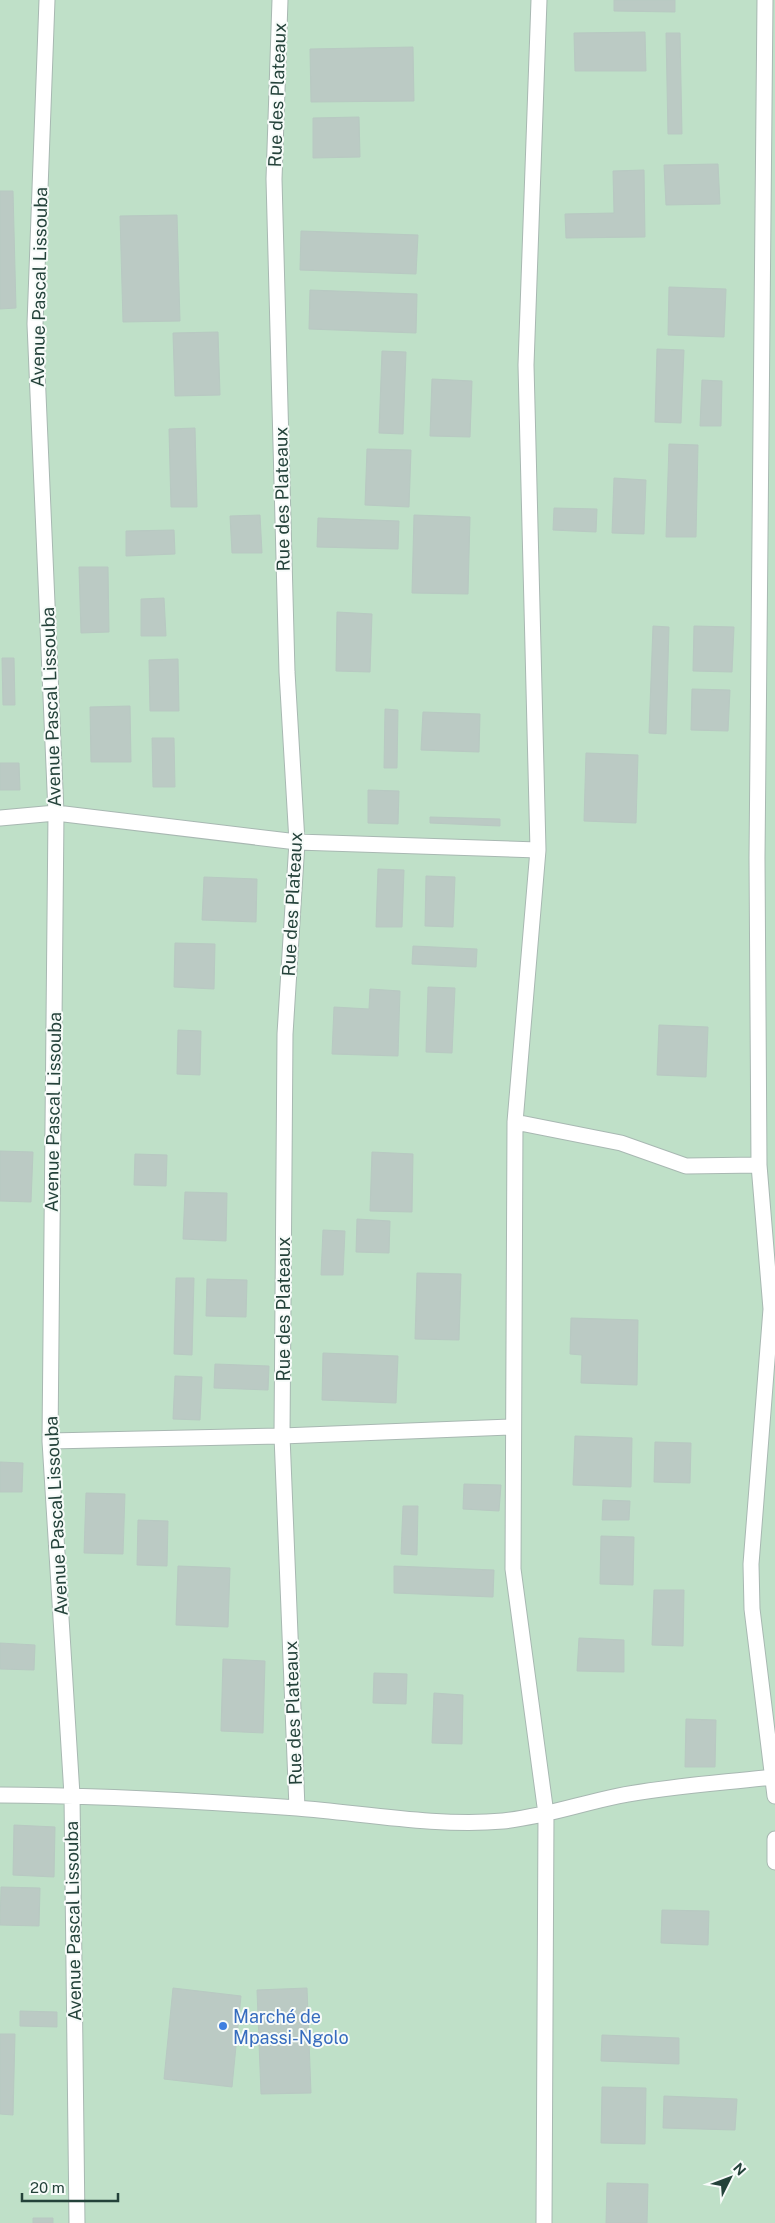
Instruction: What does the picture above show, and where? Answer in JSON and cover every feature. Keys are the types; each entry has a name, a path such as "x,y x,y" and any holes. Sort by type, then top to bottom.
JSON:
{"street":[{"name":"Avenue Pascal Lissouba","path":"47,0 35,324 56,813 50,1441 72,1795 77,2223"},
{"name":"Rue des Plateaux","path":"280,0 274,179 287,672 297,842 285,1034 282,1436 297,1808"},
{"path":"538,0 526,365 538,850 515,1122 514,1569 546,1814 544,2223"},
{"path":"765,0 757,858 759,1165 773,1311 751,1564 752,1609 775,1796"},
{"path":"0,818 56,813 297,842 538,850"},
{"path":"515,1122 621,1143 686,1166 759,1165"},
{"path":"50,1441 282,1436 514,1427"},
{"path":"0,1795 72,1795 297,1808 457,1822 503,1821 546,1814 617,1796 666,1788 773,1777"},
{"path":"775,1839 775,1862"}],"green space":[{"path":"0,0 775,0 775,2223 0,2223"}],"building":[{"path":"614,0 675,0 675,12 614,11"},
{"path":"645,32 646,71 575,71 574,33"},
{"path":"666,33 680,33 682,134 668,134"},
{"path":"413,47 414,101 311,102 310,49"},
{"path":"359,117 360,157 313,158 313,118"},
{"path":"718,164 720,204 666,205 664,165"},
{"path":"644,170 645,237 566,238 565,214 614,213 613,171"},
{"path":"0,191 13,191 16,308 0,309"},
{"path":"177,215 180,321 123,322 120,216"},
{"path":"301,231 418,235 416,274 300,270"},
{"path":"669,287 726,289 724,337 668,335"},
{"path":"310,290 417,294 416,333 309,329"},
{"path":"218,332 220,395 175,396 173,333"},
{"path":"657,349 684,350 681,423 655,422"},
{"path":"382,351 406,352 403,434 379,433"},
{"path":"432,379 472,381 470,437 430,436"},
{"path":"702,380 722,381 721,426 700,426"},
{"path":"195,428 197,507 171,507 169,429"},
{"path":"669,444 698,445 696,537 666,537"},
{"path":"367,449 411,450 409,507 365,505"},
{"path":"614,478 646,480 644,534 612,533"},
{"path":"554,508 597,509 596,532 553,530"},
{"path":"260,515 262,553 232,553 230,516"},
{"path":"414,515 470,517 468,594 412,593"},
{"path":"318,518 399,521 398,549 317,547"},
{"path":"174,530 175,554 126,556 126,531"},
{"path":"79,567 108,567 109,632 81,633"},
{"path":"164,598 166,636 141,636 141,599"},
{"path":"337,612 372,614 370,672 336,671"},
{"path":"653,626 669,627 666,734 649,733"},
{"path":"694,626 734,627 732,672 693,671"},
{"path":"2,658 14,658 15,705 3,705"},
{"path":"178,659 179,711 150,711 149,660"},
{"path":"692,689 730,690 728,731 691,730"},
{"path":"130,706 131,762 91,762 90,707"},
{"path":"385,709 398,710 397,768 384,768"},
{"path":"423,712 480,714 479,752 421,750"},
{"path":"152,738 174,738 175,787 153,787"},
{"path":"586,753 638,755 636,823 584,821"},
{"path":"0,763 19,763 20,790 0,790"},
{"path":"368,790 399,791 398,824 368,823"},
{"path":"430,817 500,819 500,826 430,823"},
{"path":"378,869 404,870 402,927 376,927"},
{"path":"426,876 455,877 453,927 425,926"},
{"path":"204,877 257,879 256,922 202,920"},
{"path":"175,943 215,944 214,989 174,987"},
{"path":"413,946 477,949 476,967 412,964"},
{"path":"428,987 455,988 452,1053 426,1052"},
{"path":"370,989 400,991 398,1056 332,1054 334,1007 369,1009"},
{"path":"659,1025 708,1027 706,1077 657,1075"},
{"path":"178,1030 201,1031 200,1075 177,1074"},
{"path":"0,1151 33,1152 31,1202 0,1201"},
{"path":"372,1152 413,1154 412,1212 370,1211"},
{"path":"135,1154 167,1155 166,1186 134,1185"},
{"path":"185,1192 227,1193 226,1241 183,1239"},
{"path":"357,1219 390,1221 389,1253 356,1252"},
{"path":"323,1230 345,1231 343,1275 321,1275"},
{"path":"417,1273 461,1274 459,1340 415,1339"},
{"path":"176,1278 194,1278 192,1355 174,1354"},
{"path":"207,1279 247,1280 246,1317 206,1316"},
{"path":"571,1318 638,1320 637,1385 581,1383 582,1355 570,1354"},
{"path":"323,1353 398,1356 396,1403 322,1400"},
{"path":"215,1364 269,1366 268,1390 214,1388"},
{"path":"175,1376 202,1377 200,1420 173,1419"},
{"path":"575,1436 632,1438 631,1487 573,1485"},
{"path":"655,1442 691,1443 690,1483 654,1482"},
{"path":"0,1462 23,1463 22,1492 0,1492"},
{"path":"464,1484 501,1485 499,1511 463,1509"},
{"path":"86,1493 125,1494 123,1554 84,1553"},
{"path":"603,1500 630,1501 629,1520 602,1520"},
{"path":"403,1506 418,1506 417,1555 401,1554"},
{"path":"138,1520 168,1521 167,1566 137,1565"},
{"path":"601,1536 634,1537 633,1585 600,1584"},
{"path":"178,1566 230,1568 228,1627 176,1625"},
{"path":"394,1566 494,1570 493,1597 394,1593"},
{"path":"654,1590 684,1590 683,1646 652,1645"},
{"path":"579,1638 624,1640 624,1672 577,1671"},
{"path":"0,1643 35,1645 34,1670 0,1669"},
{"path":"223,1659 265,1661 263,1733 221,1731"},
{"path":"374,1673 407,1674 406,1704 373,1703"},
{"path":"434,1693 463,1695 462,1744 432,1743"},
{"path":"686,1719 716,1720 715,1767 685,1767"},
{"path":"14,1825 55,1827 54,1877 13,1875"},
{"path":"1,1887 40,1888 39,1926 0,1925"},
{"path":"662,1910 709,1911 708,1945 661,1943"},
{"path":"173,1988 241,1996 232,2087 164,2079"},
{"path":"307,1988 311,2093 261,2094 257,1990"},
{"path":"20,2011 57,2012 57,2027 20,2026"},
{"path":"0,2034 15,2034 13,2115 0,2114"},
{"path":"602,2035 679,2038 679,2064 601,2061"},
{"path":"602,2087 646,2088 645,2144 601,2143"},
{"path":"664,2096 737,2099 735,2130 663,2128"},
{"path":"607,2183 648,2184 647,2223 606,2223"},
{"path":"33,2218 53,2218 53,2223 33,2223"}],"place":[{"name":"Marché de Mpassi-Ngolo","path":"223,2026"}]}
